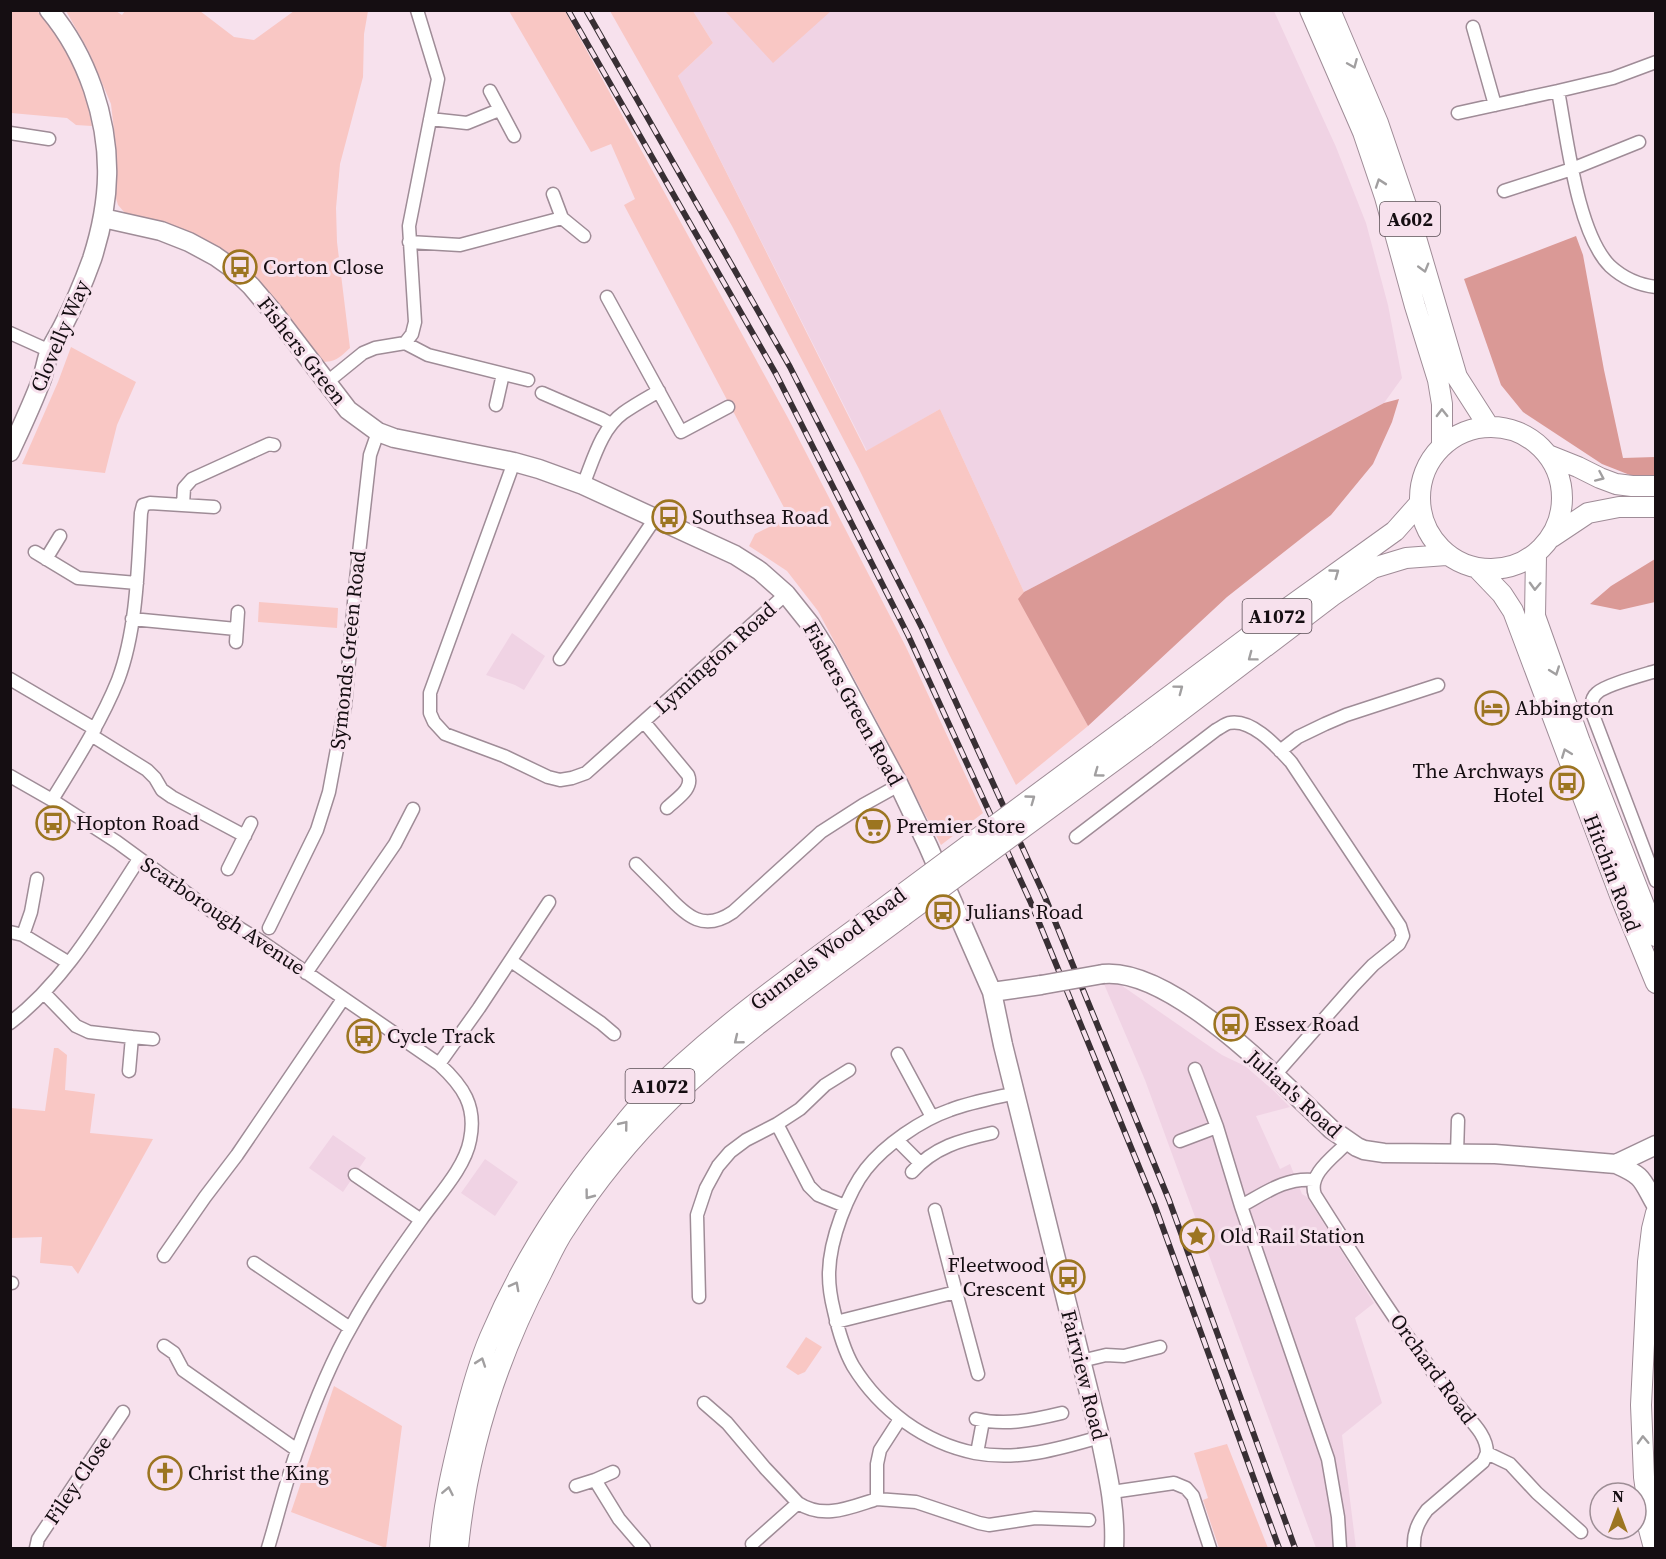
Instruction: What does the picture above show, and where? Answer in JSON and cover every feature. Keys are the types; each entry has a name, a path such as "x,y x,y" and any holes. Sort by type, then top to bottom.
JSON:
{"main road":[{"name":"A602","path":"1310,10 1363,132 1385,197 1438,380 1442,404 1442,446"},
{"name":"A602","path":"1330,10 1378,123 1409,214 1457,377 1489,427"},
{"path":"1552,537 1563,507 1561,481 1548,454 1536,442 1520,433 1489,427 1469,430 1442,446 1428,464 1421,483 1419,504 1427,532 1446,555 1479,570 1511,568 1536,555 1552,537 1588,513 1619,507 1656,507"},
{"path":"1548,454 1616,484 1656,486"},
{"name":"Gunnels Wood Road","path":"458,1548 470,1468 486,1407 502,1359 525,1304 564,1231 586,1198 670,1100 750,1030 903,916 1139,731 1278,615 1395,531 1419,504"},
{"name":"Gunnels Wood Road","path":"440,1548 442,1520 456,1453 472,1387 489,1338 515,1285 560,1208 586,1171 640,1104 738,1017 900,896 1373,568 1406,558 1446,555"},
{"name":"Hitchin Road","path":"1536,555 1535,616 1580,742 1656,936"},
{"name":"Hitchin Road","path":"1479,570 1502,594 1513,611 1621,898 1656,983"},
{"path":"1654,1548 1646,1518 1651,1504 1644,1477 1641,1405 1648,1262 1656,1213"}],"street":[{"path":"49,10 72,40 85,66 100,108 108,168 103,219"},
{"path":"405,343 412,334 415,322 409,226 438,79 417,10"},
{"path":"1473,27 1495,105"},
{"path":"1458,113 1472,115 1495,105 1613,78 1656,62"},
{"path":"490,91 514,136"},
{"path":"1558,91 1572,169 1590,232 1609,265 1620,274 1641,284 1656,287"},
{"path":"430,119 467,123 499,110"},
{"path":"10,133 49,139"},
{"path":"1504,191 1572,169 1639,142"},
{"path":"553,194 562,218 584,236"},
{"path":"409,242 460,245 562,218"},
{"name":"Clovelly Way","path":"10,452 42,379 50,351 92,260 103,219"},
{"name":"Fishers Green","path":"103,219 161,231 189,242 232,268 273,312 348,410 378,432"},
{"path":"607,297 681,432 728,407"},
{"path":"10,333 50,351"},
{"path":"326,383 363,353 375,348 405,343 428,355 528,380"},
{"path":"496,405 503,374"},
{"path":"583,485 611,424 622,413 659,391"},
{"path":"542,393 611,424"},
{"name":"Fishers Green Road","path":"378,432 394,438 514,462 583,485 735,555 760,571 786,594 810,624 827,651 899,785 992,992"},
{"name":"Symonds Green Road","path":"269,928 316,831 329,792 345,706 370,454 378,432"},
{"path":"183,505 184,488 192,478 269,444 274,445"},
{"name":"Lymington Road","path":"514,462 430,693 430,713 434,723 445,734 504,756 548,777 560,780 586,773 786,594"},
{"path":"52,800 93,732 118,678 132,619 143,505 150,503 214,507"},
{"path":"560,659 656,517"},
{"path":"46,559 60,536"},
{"path":"35,552 78,578 137,583"},
{"path":"236,642 238,612"},
{"path":"132,619 236,629"},
{"path":"1656,671 1603,689 1594,696 1591,706 1656,881"},
{"path":"10,679 147,770 162,790 172,798 244,836"},
{"path":"1280,751 1298,737 1346,715 1438,685"},
{"name":"Lymington Road","path":"644,722 691,781 689,787 667,808"},
{"path":"1076,837 1216,730 1229,723 1242,724 1260,732 1270,739 1291,762 1400,926 1403,936 1399,944 1373,965 1354,985 1275,1076"},
{"name":"Scarborough Avenue","path":"10,776 117,842 210,910 262,942 439,1064 457,1081 468,1100 472,1119 471,1139 467,1153 350,1328 317,1397 297,1450 268,1548"},
{"path":"636,864 682,911 694,919 708,922 723,919 734,912 822,832 899,785"},
{"path":"306,973 395,844 413,809"},
{"path":"228,869 251,823"},
{"path":"10,1023 45,994 91,933 139,859"},
{"path":"37,879 31,912 17,934 69,963"},
{"path":"439,1064 549,902"},
{"path":"511,960 614,1034"},
{"name":"Julian's Road","path":"992,992 1110,973 1129,976 1177,998 1202,1014 1275,1076 1330,1129 1364,1150 1384,1154 1495,1154 1616,1164 1634,1172 1642,1179 1656,1205"},
{"name":"Fairview Road","path":"992,992 1100,1437 1112,1492 1114,1548"},
{"path":"45,994 76,1026 89,1032 153,1039"},
{"path":"164,1256 237,1155 344,999"},
{"path":"129,1071 132,1037"},
{"path":"898,1054 932,1117"},
{"path":"1195,1069 1217,1127 1241,1206 1328,1459 1338,1517 1340,1548"},
{"path":"699,1297 697,1215 706,1188 718,1166 730,1152 746,1140 777,1124 800,1108 825,1085 849,1071"},
{"path":"1016,1093 950,1109 932,1117 897,1140 865,1170 845,1206 836,1230 831,1254 829,1276 836,1322 853,1365 880,1401 917,1431 936,1440 977,1454 1008,1456 1039,1453 1100,1437"},
{"path":"1457,1154 1458,1120"},
{"path":"777,1124 809,1186 818,1195 845,1206"},
{"path":"1180,1141 1217,1127"},
{"path":"897,1140 916,1168 954,1142 992,1132"},
{"path":"1241,1206 1286,1182 1314,1180 1348,1142"},
{"path":"1616,1164 1656,1145"},
{"path":"355,1174 421,1220"},
{"name":"Orchard Road","path":"1314,1180 1313,1190 1321,1204 1390,1310 1456,1403 1482,1435 1487,1443 1487,1453"},
{"path":"936,1210 978,1374"},
{"path":"254,1263 350,1328"},
{"path":"836,1322 956,1292"},
{"path":"164,1346 174,1353 183,1370 297,1450"},
{"path":"1081,1361 1107,1355 1124,1356 1160,1347"},
{"path":"704,1403 727,1423 798,1503 814,1510 828,1512 877,1499 916,1502 989,1525 1035,1518 1089,1520"},
{"name":"Filey Close","path":"36,1548 38,1539 123,1412"},
{"path":"977,1454 979,1420 1011,1423 1062,1413"},
{"path":"877,1499 877,1464 880,1450 900,1419"},
{"path":"1414,1548 1415,1533 1420,1519 1427,1510 1483,1462 1487,1453 1510,1464 1537,1493 1581,1532"},
{"path":"576,1486 613,1472"},
{"path":"595,1480 619,1519 644,1548"},
{"path":"1112,1492 1174,1483 1186,1488 1193,1496 1210,1548"},
{"path":"752,1544 798,1503"}],"shaded area":[{"path":"10,11 37,11 58,37 80,79 92,126 76,125 67,118 11,113"},
{"path":"66,11 116,11 122,15 125,11 200,11 234,37 254,40 294,11 368,11 364,34 363,77 340,164 336,208 337,242 350,348 340,357 321,362 222,251 179,228 125,213 118,205 115,195 116,148 111,104 88,50"},
{"path":"509,11 565,11 788,418 906,647 983,813 941,845 818,611 787,571 749,546 755,534 789,517 624,205 635,199 611,144 591,152"},
{"path":"610,11 693,11 713,43 678,76 866,451 940,409 1024,592 1019,599 1088,726 1016,785 859,469 732,226"},
{"path":"693,11 1274,11 1336,147 1366,223 1388,305 1402,378 1384,403 1024,592 940,409 867,451 678,76 713,43"},
{"path":"725,11 831,11 773,63"},
{"path":"1576,236 1583,255 1623,458 1655,457 1655,476 1635,477 1602,464 1523,412 1501,385 1464,279"},
{"path":"71,347 136,382 117,425 105,473 22,464"},
{"path":"1399,399 1392,422 1373,464 1331,515 1227,597 1088,726 1018,599 1024,592 1384,403"},
{"path":"1655,559 1655,602 1620,610 1590,604 1611,586"},
{"path":"259,602 338,608 337,628 258,622"},
{"path":"512,633 545,656 524,690 486,675"},
{"path":"1118,983 1222,1055 1245,1066 1290,1107 1256,1116 1280,1169 1290,1164 1302,1194 1307,1197 1374,1303 1355,1318 1382,1403 1342,1435 1356,1548 1316,1548 1145,1080 1104,984"},
{"path":"54,1048 58,1048 67,1055 65,1090 95,1094 90,1133 153,1139 78,1274 72,1266 40,1263 42,1237 11,1238 11,1108 45,1111"},
{"path":"333,1135 366,1158 343,1192 309,1168"},
{"path":"485,1159 518,1182 495,1216 461,1193"},
{"path":"806,1337 822,1347 805,1372 798,1375 786,1367"},
{"path":"334,1386 402,1426 386,1548 291,1512"},
{"path":"1227,1444 1268,1548 1219,1548 1203,1500 1208,1498 1194,1453"}],"railway":[{"path":"568,10 776,374 908,635 1031,903 1155,1206 1279,1548"},
{"path":"586,10 790,367 922,628 1045,897 1169,1200 1295,1548"}],"place":[{"name":"Corton Close","path":"240,267"},
{"name":"Southsea Road","path":"669,517"},
{"name":"Abbington","path":"1492,708"},
{"name":"The Archways Hotel","path":"1567,783"},
{"name":"Hopton Road","path":"53,823"},
{"name":"Premier Store","path":"873,826"},
{"name":"Julians Road","path":"943,912"},
{"name":"Essex Road","path":"1231,1024"},
{"name":"Cycle Track","path":"364,1036"},
{"name":"Old Rail Station","path":"1197,1236"},
{"name":"Fleetwood Crescent","path":"1068,1277"},
{"name":"Christ the King","path":"165,1473"}]}
